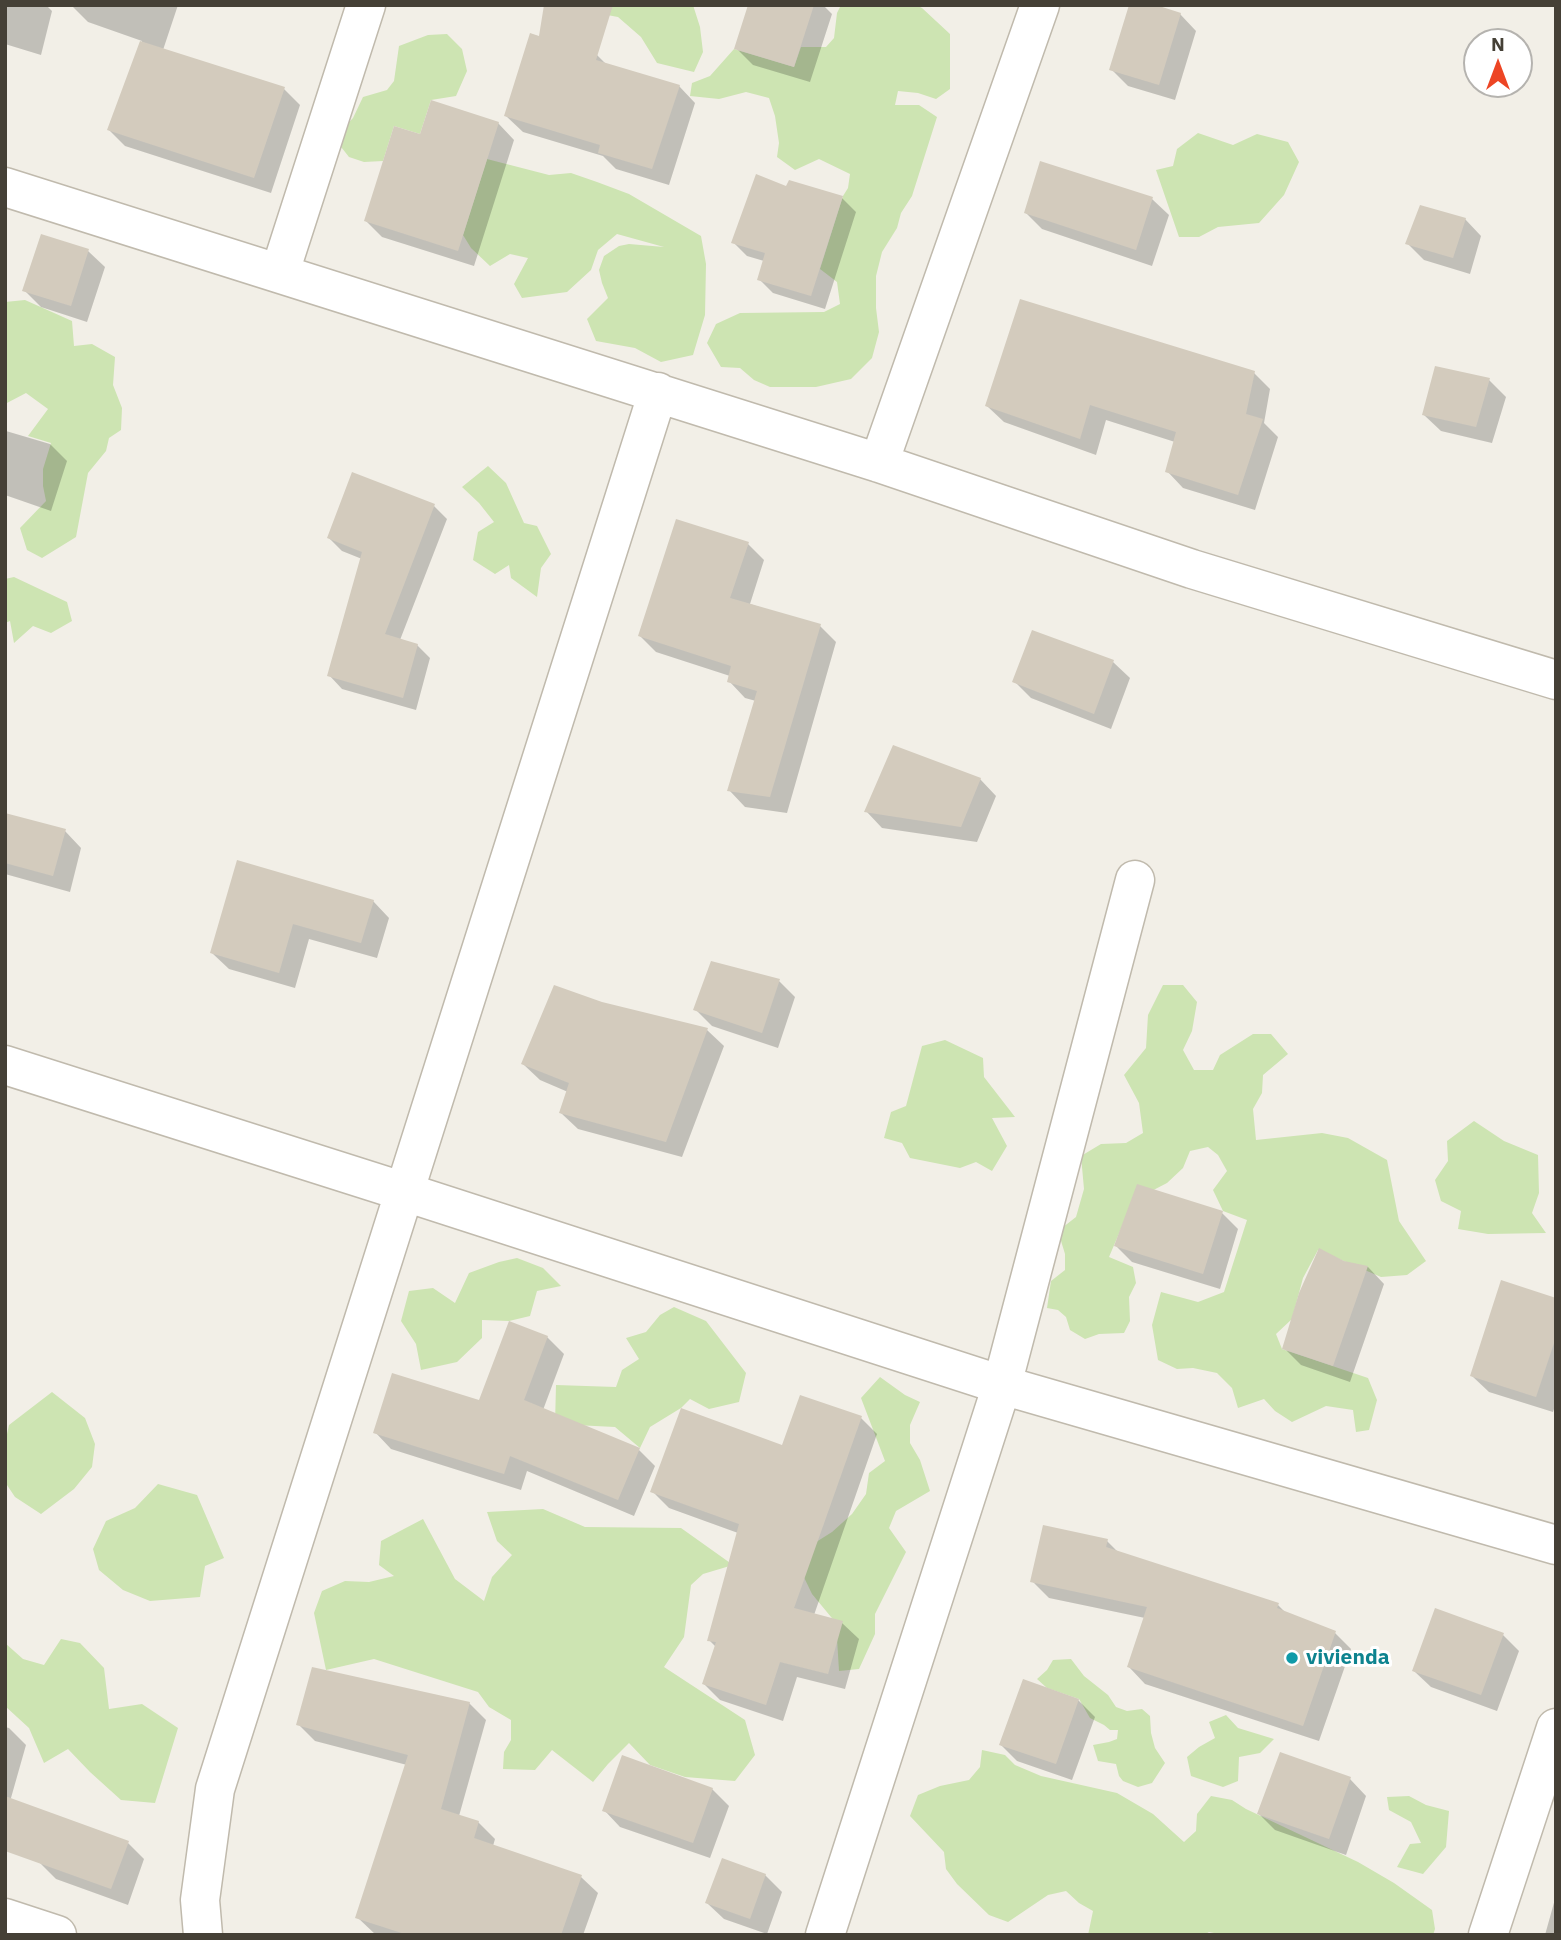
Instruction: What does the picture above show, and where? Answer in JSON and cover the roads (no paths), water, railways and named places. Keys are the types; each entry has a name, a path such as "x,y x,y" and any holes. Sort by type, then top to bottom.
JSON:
{"street":[{"path":"280,272 366,5"},
{"path":"879,463 1040,5"},
{"path":"5,187 879,463 1192,569 1556,680"},
{"path":"203,1935 200,1900 215,1788 658,392"},
{"path":"825,1935 1002,1385 1135,880"},
{"path":"5,1065 1002,1385 1556,1545"},
{"path":"1488,1935 1556,1728"},
{"path":"5,1918 57,1935"}],"place":[{"name":"vivienda","path":"1292,1658"}]}
